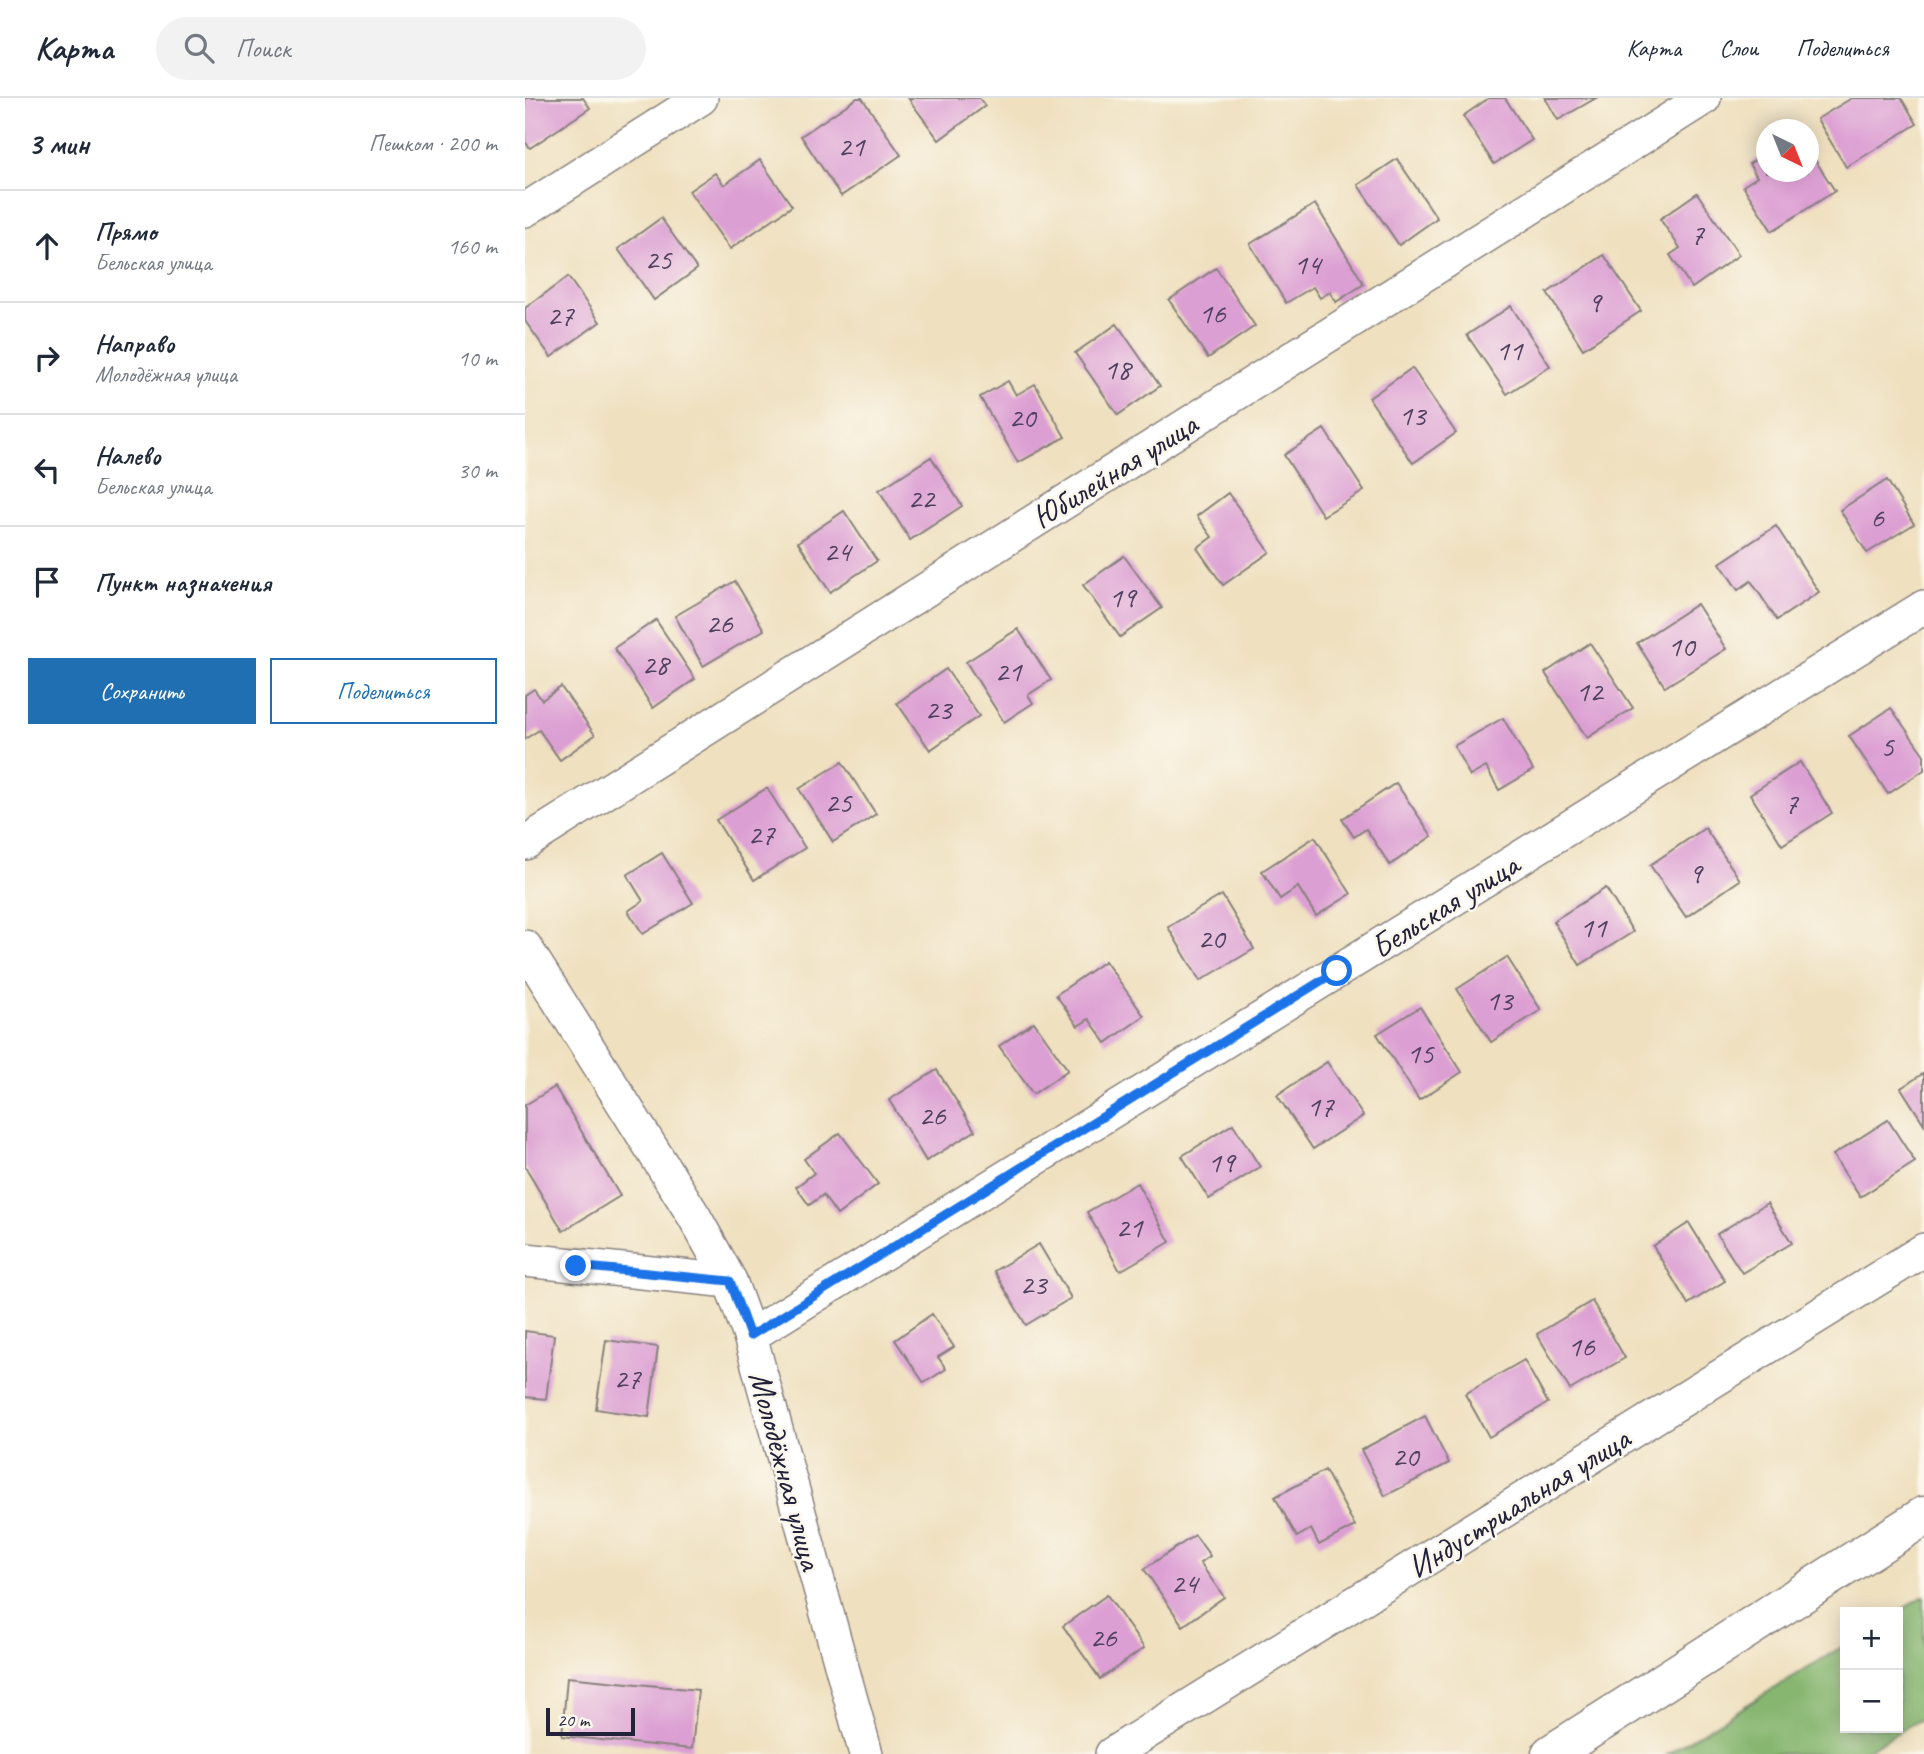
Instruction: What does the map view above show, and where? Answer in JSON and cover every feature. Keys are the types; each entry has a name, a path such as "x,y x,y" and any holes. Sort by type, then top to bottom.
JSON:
{"street":[{"path":"525,210 701,98"},
{"name":"Юбилейная улица","path":"525,843 1704,98"},
{"name":"Бельская улица","path":"750,1336 1924,607"},
{"name":"Молодёжная улица","path":"525,947 694,1216 730,1281 750,1336 866,1754"},
{"name":"Индустриальная улица","path":"1112,1754 1924,1250"},
{"path":"525,1260 730,1281"},
{"path":"1551,1754 1924,1516"}],"green space":[{"path":"1924,1596 1924,1717 1903,1729 1903,1670 1903,1609"},
{"path":"1840,1648 1840,1733 1897,1733 1861,1754 1667,1754"}],"building":[{"path":"525,98 583,98 590,108 530,148 525,142"},
{"path":"857,98 862,98 901,155 841,196 801,136"},
{"path":"908,98 979,98 985,106 939,140"},
{"path":"1489,98 1505,98 1532,140 1494,164 1463,116"},
{"path":"1545,98 1596,98 1558,120"},
{"path":"1852,98 1901,98 1917,124 1846,167 1817,119"},
{"path":"1397,159 1437,218 1399,245 1358,185"},
{"path":"1756,159 1756,175 1749,164"},
{"path":"760,160 792,206 730,249 689,191 715,173 724,185"},
{"path":"1819,166 1835,191 1772,231 1743,186 1756,178 1756,182 1819,182"},
{"path":"1697,193 1739,255 1692,288 1670,255 1680,248 1660,219"},
{"path":"1315,204 1364,284 1336,302 1330,292 1320,298 1313,287 1286,303 1250,244"},
{"path":"661,218 697,269 654,300 618,249"},
{"path":"1604,255 1641,311 1583,349 1547,293"},
{"path":"1216,268 1255,326 1208,358 1169,300"},
{"path":"568,277 600,322 551,357 525,321 525,308"},
{"path":"1511,306 1550,366 1507,394 1467,335"},
{"path":"1117,324 1160,386 1118,415 1075,353"},
{"path":"1412,368 1456,433 1413,463 1369,398"},
{"path":"1008,381 1016,395 1035,384 1065,437 1018,463 980,397"},
{"path":"1324,429 1364,491 1323,516 1284,455"},
{"path":"931,457 962,506 910,540 879,490"},
{"path":"1887,480 1914,524 1867,553 1840,510"},
{"path":"1228,493 1270,552 1223,585 1197,548 1212,537 1197,516"},
{"path":"844,511 877,561 830,592 798,542"},
{"path":"1776,526 1819,592 1777,620 1751,581 1738,590 1720,563"},
{"path":"1124,556 1162,608 1120,637 1083,585"},
{"path":"735,581 764,630 703,666 675,616"},
{"path":"1697,604 1726,649 1665,687 1637,643"},
{"path":"656,620 695,679 653,708 614,648"},
{"path":"1018,629 1051,680 1028,695 1033,703 1004,722 966,662"},
{"path":"1590,643 1633,708 1587,738 1545,673"},
{"path":"946,669 979,716 930,750 897,703"},
{"path":"561,687 595,735 560,760 539,730 525,739 525,695 534,689 542,700"},
{"path":"1891,708 1924,755 1924,770 1888,794 1849,736"},
{"path":"1503,718 1533,770 1499,790 1486,767 1470,776 1454,746"},
{"path":"842,762 876,814 833,842 799,789"},
{"path":"1800,762 1832,813 1782,845 1750,794"},
{"path":"1396,783 1432,836 1390,865 1366,829 1354,837 1342,819"},
{"path":"767,788 805,848 754,880 716,820"},
{"path":"1705,828 1740,880 1686,917 1650,865"},
{"path":"1315,837 1351,894 1316,916 1298,887 1280,899 1262,871"},
{"path":"662,853 693,903 643,934 628,911 643,901 627,875"},
{"path":"1606,888 1633,932 1580,965 1553,921"},
{"path":"1222,895 1254,949 1200,981 1168,927"},
{"path":"1507,957 1541,1010 1491,1042 1457,989"},
{"path":"1105,961 1144,1016 1106,1043 1089,1019 1078,1026 1056,995"},
{"path":"1420,1007 1462,1072 1419,1100 1377,1034"},
{"path":"1034,1022 1068,1070 1033,1094 999,1046"},
{"path":"1327,1062 1363,1116 1313,1149 1277,1095"},
{"path":"937,1070 975,1131 926,1161 889,1100"},
{"path":"1924,1073 1924,1124 1901,1088"},
{"path":"555,1087 620,1196 563,1231 525,1167 525,1105"},
{"path":"1888,1120 1915,1162 1860,1197 1833,1155"},
{"path":"1233,1124 1260,1167 1209,1199 1182,1156"},
{"path":"840,1133 878,1184 837,1215 823,1195 809,1205 796,1187 814,1173 804,1159"},
{"path":"1137,1183 1170,1242 1120,1271 1087,1212"},
{"path":"1767,1203 1792,1243 1742,1273 1717,1234"},
{"path":"1689,1223 1725,1281 1688,1304 1653,1246"},
{"path":"1039,1244 1071,1298 1026,1325 994,1271"},
{"path":"1592,1301 1625,1358 1570,1390 1537,1334"},
{"path":"932,1314 954,1347 938,1357 946,1369 924,1383 895,1340"},
{"path":"525,1331 554,1335 546,1399 525,1397"},
{"path":"606,1340 658,1347 649,1417 596,1409"},
{"path":"1524,1360 1548,1403 1489,1437 1465,1394"},
{"path":"1425,1416 1449,1463 1385,1496 1361,1450"},
{"path":"1325,1470 1355,1526 1319,1545 1311,1529 1297,1537 1275,1497"},
{"path":"1195,1535 1210,1556 1200,1563 1224,1597 1183,1626 1144,1569"},
{"path":"1107,1595 1144,1648 1100,1679 1063,1626"},
{"path":"567,1677 698,1690 692,1749 562,1736"}],"route":[{"path":"576,1266 730,1281 750,1336 1337,971"}]}
